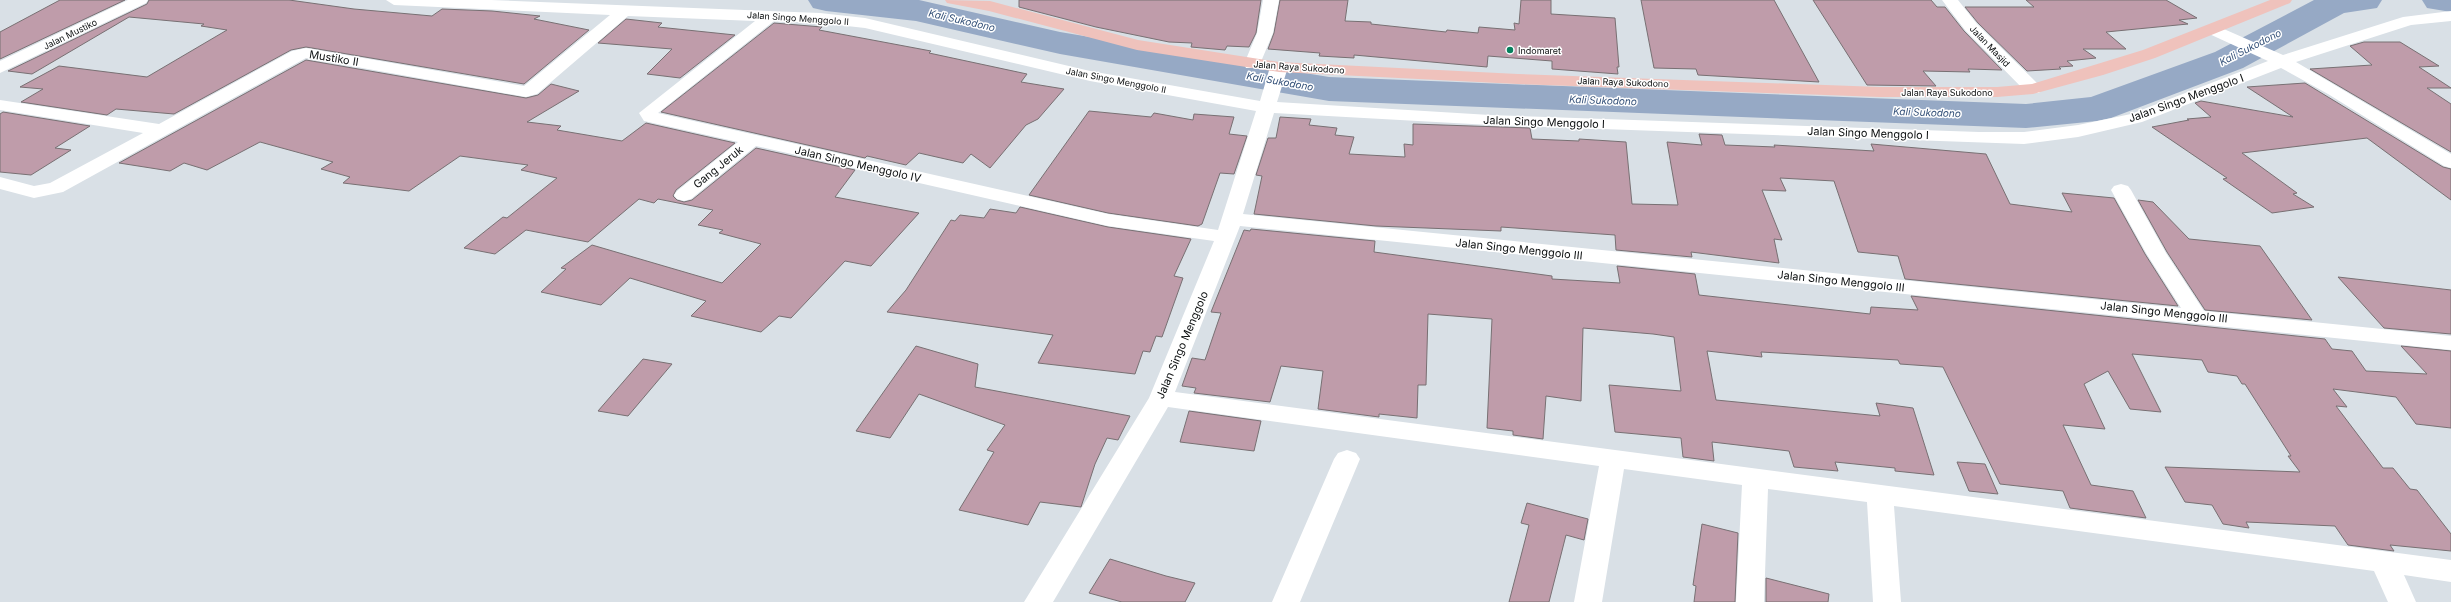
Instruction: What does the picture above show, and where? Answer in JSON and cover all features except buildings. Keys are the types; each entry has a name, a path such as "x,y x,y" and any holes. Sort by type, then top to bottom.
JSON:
{"main road":[{"name":"Jalan Raya Sukodono","path":"953,0 990,6 1137,45 1279,69 1880,92 1997,92 2033,89 2127,61 2217,31 2284,0"}],"street":[{"name":"Jalan Mustiko","path":"0,68 140,0"},
{"name":"Jalan Singo Menggolo II","path":"394,0 771,16 865,23 1090,76 1267,103"},
{"path":"1252,64 1265,33 1271,0"},
{"name":"Jalan Masjid","path":"1950,0 1972,27 2033,89"},
{"name":"Mustiko II","path":"0,183 34,192 56,188 298,55 306,53 526,92 531,90 625,11"},
{"name":"Jalan Singo Menggolo IV","path":"771,16 648,113 650,117 1108,220 1229,228"},
{"name":"Jalan Singo Menggolo I","path":"1267,103 1490,120 2024,138 2078,132 2136,118 2279,59 2409,20 2451,16"},
{"path":"2217,31 2279,59 2332,88 2451,162"},
{"name":"Jalan Singo Menggolo","path":"1038,602 1161,398 1229,228 1267,103 1279,69"},
{"path":"0,105 162,130"},
{"name":"Gang Jeruk","path":"684,195 752,140"},
{"path":"2121,190 2156,253 2196,315"},
{"name":"Jalan Singo Menggolo III","path":"1229,228 1446,242 2196,315 2451,343"},
{"path":"1161,398 2451,572"},
{"path":"1286,602 1346,459"},
{"path":"1588,602 1613,460"},
{"path":"1750,602 1755,479"},
{"path":"1880,496 1887,602"},
{"path":"2384,563 2402,602"}],"waterway":[{"name":"Kali Sukodono","path":"826,0 916,10 1060,43 1329,89 2026,116 2097,109 2229,60 2335,3 2364,0"},
{"name":"Kali Sukodono","path":"2440,0 2451,1"}],"place":[{"name":"Indomaret","path":"1510,50"}]}
